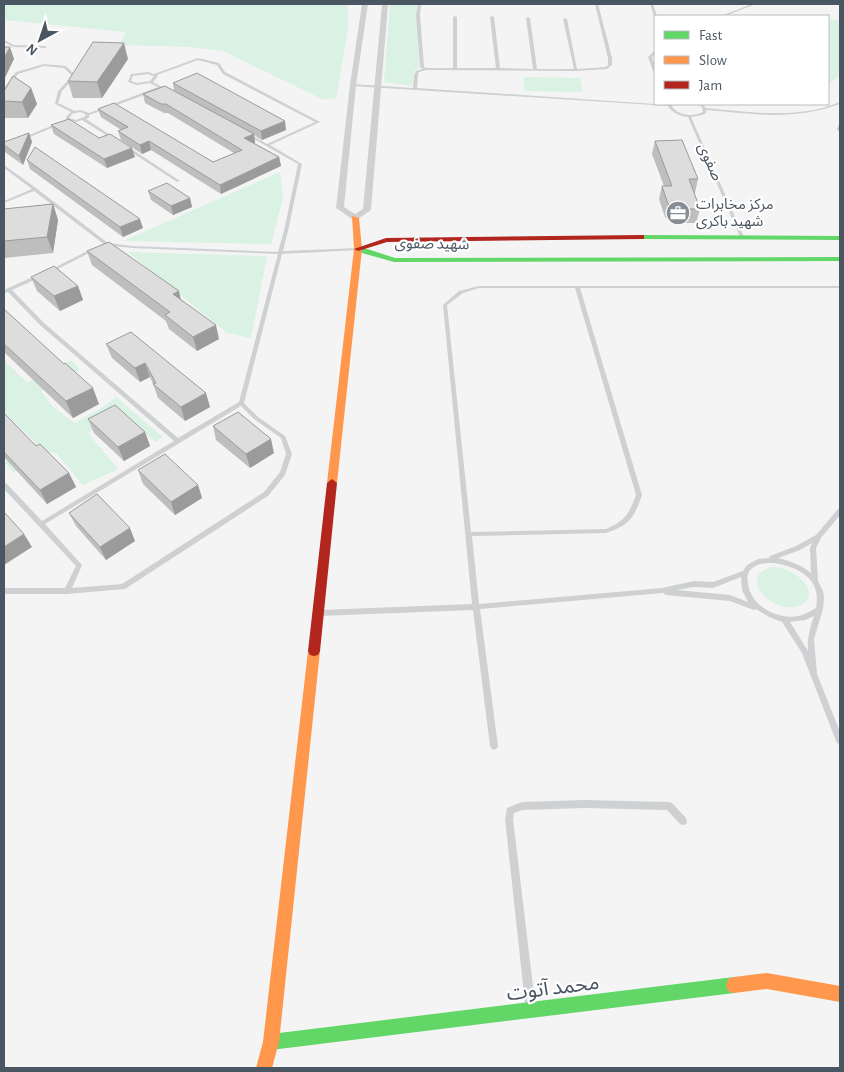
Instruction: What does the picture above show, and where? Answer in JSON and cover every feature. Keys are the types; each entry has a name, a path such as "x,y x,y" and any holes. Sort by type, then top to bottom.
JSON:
{"street":[{"path":"355,218 340,208 353,85 365,4"},
{"path":"355,218 367,210 385,4"},
{"path":"264,1068 271,1042 358,249 355,218"},
{"path":"609,237 613,259"},
{"name":"شهید صفوی","path":"358,249 386,240 609,237 840,238"},
{"name":"شهید صفوی","path":"358,249 394,260 840,258"},
{"name":"محمد آتوت","path":"271,1042 767,981 840,994"}],"lane":[{"path":"419,4 422,67 426,69"},
{"path":"416,88 418,71 426,69 598,70 606,68 610,65 596,4"},
{"path":"726,15 754,4"},
{"path":"492,17 498,69"},
{"path":"455,18 455,69"},
{"path":"528,18 536,70"},
{"path":"565,19 576,70"},
{"path":"4,41 13,46 45,47"},
{"path":"654,53 650,56 654,68"},
{"path":"154,75 156,78 151,82 138,84 130,82 128,79 140,73 154,75 198,59 218,64 224,73 318,122 267,145"},
{"path":"4,90 16,73 44,64 65,67 74,76 60,91 56,103 74,112"},
{"path":"151,82 169,92"},
{"path":"353,85 654,103"},
{"path":"83,120 89,114 160,88"},
{"path":"701,105 705,109 786,114 821,111 840,102"},
{"path":"671,105 671,110 674,112 690,116 702,114 705,109"},
{"path":"70,120 67,116 74,112 83,111 89,114"},
{"name":"صفوی","path":"690,116 742,237"},
{"path":"19,140 70,120 83,120 178,181"},
{"path":"41,524 241,402 280,253 300,164 242,132"},
{"path":"4,166 107,244"},
{"path":"4,202 35,189"},
{"path":"178,441 42,324 7,291 107,244 280,253 358,249"},
{"path":"494,746 476,607 445,304 461,292 479,287 840,287"},
{"path":"469,534 606,531 622,526 631,517 639,494 577,287"},
{"path":"4,591 123,587 266,494 284,474 289,454 283,437 256,418 241,402"},
{"path":"4,485 79,565 67,590"},
{"path":"815,580 813,548 818,537 840,510"},
{"path":"760,610 745,592 743,582 745,573 750,566 759,561 770,559 798,548 818,537"},
{"path":"770,559 782,560 806,571 815,580 820,591 821,601 817,610 811,638 814,674"},
{"path":"318,613 476,607 662,592 694,584 713,585 745,573"},
{"path":"662,592 730,598 785,620 798,620 809,616 817,610"},
{"path":"785,620 805,652 840,741"},
{"path":"530,1010 509,819 510,811 522,806 584,804 669,806 683,821"}],"green space":[{"path":"4,4 348,4 348,30 336,98 324,100 223,51 190,47 119,45 126,32 4,20"},
{"path":"390,4 417,4 419,68 414,71 412,86 384,82"},
{"path":"829,19 840,21 840,76 829,83"},
{"path":"524,77 580,78 583,92 524,91"},
{"path":"280,172 283,198 271,244 123,241"},
{"path":"128,252 267,256 251,338 227,333"},
{"path":"4,360 27,383 71,360 80,370 41,391 53,407 75,423 116,397 163,437 155,442 128,417 118,414 88,433 118,469 83,485 56,453 47,452 13,473 5,462 36,446 34,441 4,412"},
{"path":"772,567 792,572 806,584 809,591 808,598 804,603 795,607 785,607 768,599 761,592 757,585 757,578 762,572"}],"building":[{"path":"93,42 124,43 97,82 68,81"},
{"path":"4,47 10,47 4,58"},
{"path":"197,73 285,121 261,131 173,83"},
{"path":"13,76 31,88 22,102 4,101 4,91"},
{"path":"165,86 254,134 244,138 279,157 220,185 149,141 140,145 118,131 128,127 98,109 114,103 213,162 242,150 166,104 161,104 143,94"},
{"path":"69,119 99,138 110,134 132,148 104,159 51,125"},
{"path":"29,133 19,156 4,145 4,142"},
{"path":"682,140 698,179 689,179 700,209 680,209 668,204 662,186 672,186 655,141"},
{"path":"35,147 140,219 120,227 27,160"},
{"path":"167,183 190,198 171,206 148,191"},
{"path":"53,204 47,237 4,241 4,209"},
{"path":"109,242 179,291 173,294 216,325 193,337 165,315 170,312 87,251"},
{"path":"54,266 78,286 54,296 31,277"},
{"path":"4,309 93,388 66,401 4,344"},
{"path":"131,332 206,393 181,407 153,384 156,383 145,363 135,368 106,344"},
{"path":"115,405 145,432 118,447 88,419"},
{"path":"238,412 271,439 246,454 213,426"},
{"path":"4,413 36,446 40,444 69,473 40,490 4,452"},
{"path":"165,454 198,485 171,502 138,470"},
{"path":"97,494 130,528 100,547 69,513"},
{"path":"4,512 24,534 4,547"}],"traffic: fast":[{"path":"641,237 840,238"},
{"path":"358,249 394,260 840,259"},
{"path":"271,1042 734,985"}],"traffic: slow":[{"path":"332,483 358,249 355,218"},
{"path":"264,1068 271,1042 314,651"},
{"path":"734,985 767,981 840,994"}],"traffic: jam":[{"path":"358,249 386,240 641,237"},
{"path":"314,651 332,483"}],"place":[{"name":"مرکز مخابرات شهید باکری","path":"678,213"}]}
